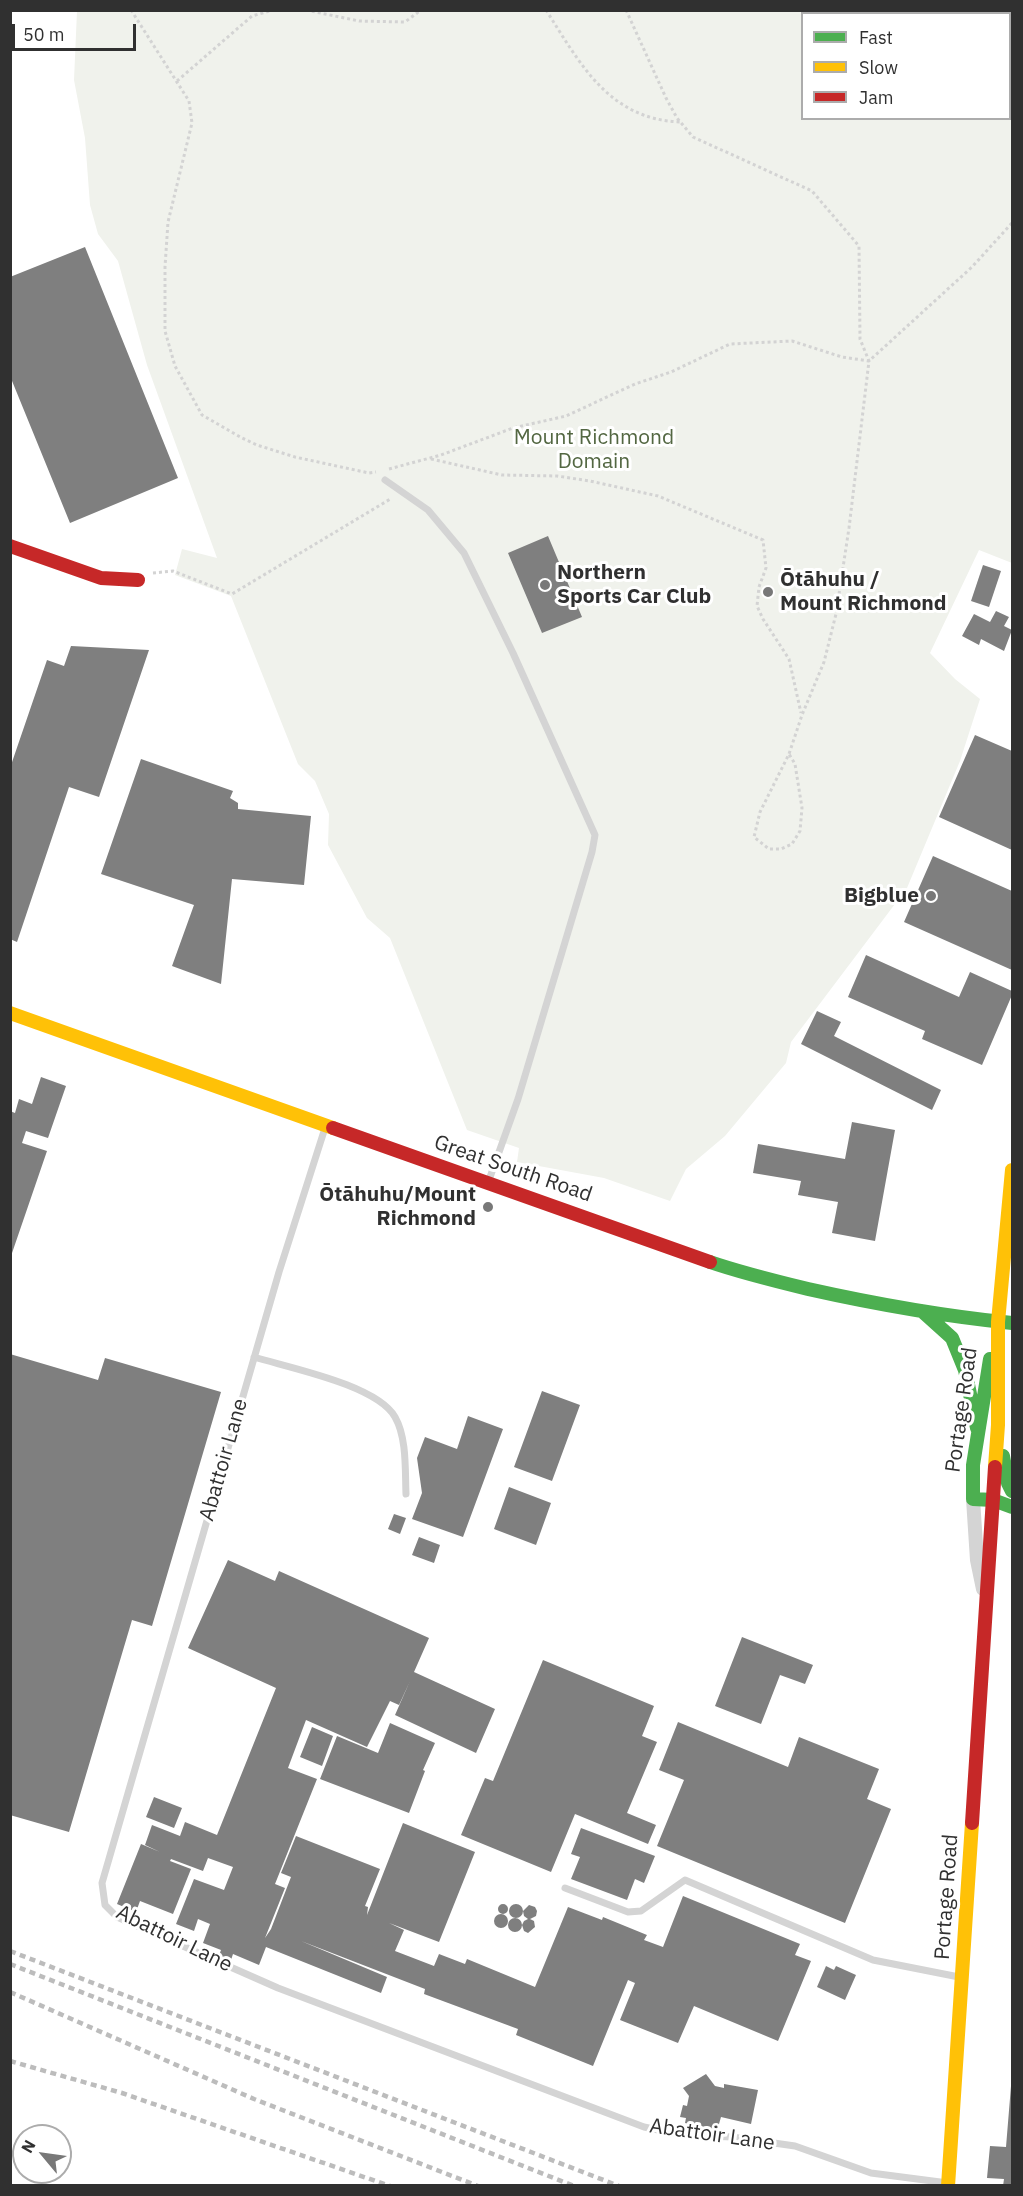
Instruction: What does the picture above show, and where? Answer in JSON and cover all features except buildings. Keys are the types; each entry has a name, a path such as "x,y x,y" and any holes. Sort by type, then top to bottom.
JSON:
{"main road":[{"path":"10,546 101,578 138,579"},
{"name":"Great South Road","path":"10,1013 724,1267 781,1282 922,1311 1012,1323"},
{"name":"Portage Road","path":"948,2184 998,1425 998,1322 1012,1170"},
{"path":"922,1311 952,1338 965,1370 977,1428"},
{"name":"Portage Road","path":"973,1499 973,1465 977,1428 998,1322"},
{"path":"998,1425 1008,1483 1012,1491"},
{"path":"973,1499 993,1500 1012,1507"}],"street":[{"name":"Portage Road","path":"973,1499 977,1560 987,1611"}],"lane":[{"path":"385,480 428,510 464,554 513,652 595,835 592,852 521,1088 488,1182"},
{"name":"Abattoir Lane","path":"326,1126 279,1272 102,1883 105,1905 117,1917 278,1988 644,2127 682,2135 732,2138 795,2146 871,2173 948,2184"},
{"path":"254,1357 359,1389 381,1401 395,1417 401,1434 406,1494"},
{"path":"565,1888 628,1912 641,1911 685,1880 873,1960 963,1978"}],"path":[{"path":"131,10 189,101 192,123 168,222 165,331 176,366 202,415 257,446 369,473 378,471"},
{"path":"177,81 252,16 273,10"},
{"path":"306,10 359,21 405,22 421,10"},
{"path":"546,10 590,76 617,103 637,114 661,121 680,122"},
{"path":"626,10 650,67 680,122 693,137 812,190 860,246 860,339 869,361 836,614 824,662 789,754 760,812 754,837 769,849 781,849 792,844 800,831 802,808 795,764 789,754"},
{"path":"869,361 972,267 1012,222"},
{"path":"387,469 428,459 513,428 566,416 635,384 671,372 730,344 792,341 842,357 869,361"},
{"path":"428,459 502,475 558,476 658,496 763,540 766,568 759,587 757,606 789,659 802,715"},
{"path":"138,579 159,571 173,571 232,594 402,492"}],"green space":[{"name":"Mount Richmond Domain","path":"77,11 1012,11 1012,563 979,550 930,653 955,679 980,699 960,761 907,888 791,1042 786,1063 725,1136 686,1169 670,1201 604,1178 517,1162 519,1148 467,1130 390,938 367,918 328,845 329,814 315,781 298,764 231,596 175,575 182,549 217,558 147,365 118,261 98,234 90,205 85,138 74,80"}],"railway":[{"path":"10,1951 619,2186"},
{"path":"10,1964 574,2186"},
{"path":"10,1992 254,2099 478,2186"},
{"path":"10,2061 122,2093 390,2186"}],"traffic: fast":[{"path":"710,1262 771,1280 858,1300 1012,1323"},
{"path":"922,1311 952,1338 965,1370 977,1428"},
{"path":"990,1359 973,1465 973,1499 993,1500 1012,1507"},
{"path":"1003,1456 1008,1483 1012,1491"}],"traffic: slow":[{"path":"10,1013 333,1128"},
{"path":"995,1467 998,1425 998,1322 1012,1170"},
{"path":"948,2186 972,1823"}],"traffic: jam":[{"path":"10,546 101,578 138,580"},
{"path":"333,1128 710,1262"},
{"path":"972,1823 995,1467"}],"place":[{"name":"Northern Sports Car Club","path":"545,585"},
{"name":"Ōtāhuhu / Mount Richmond","path":"768,592"},
{"name":"Bigblue","path":"931,896"},
{"name":"Ōtāhuhu/Mount Richmond","path":"488,1207"}]}
